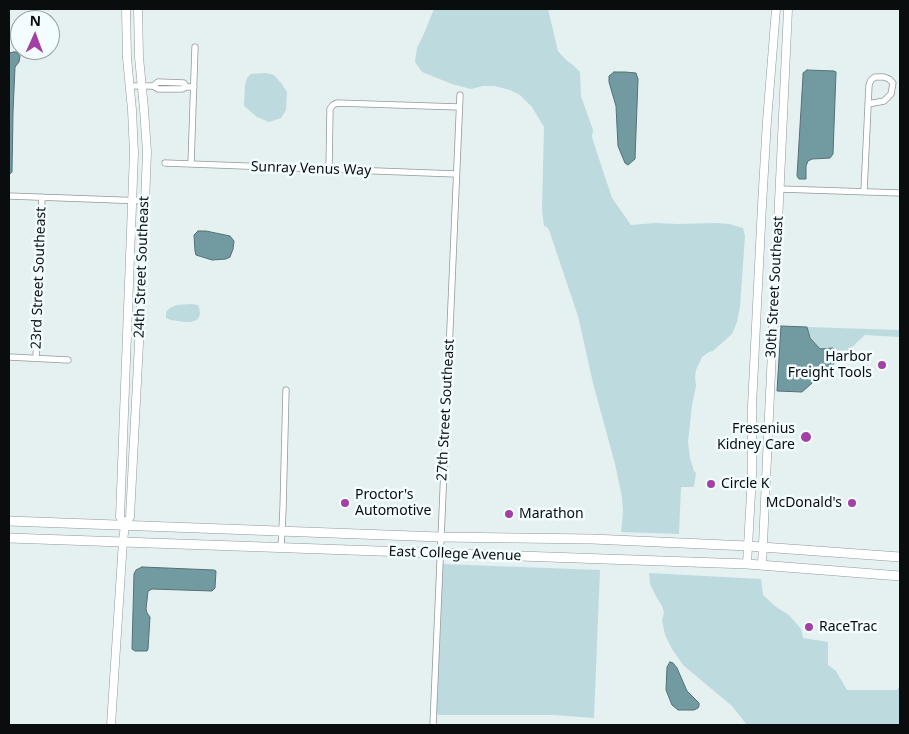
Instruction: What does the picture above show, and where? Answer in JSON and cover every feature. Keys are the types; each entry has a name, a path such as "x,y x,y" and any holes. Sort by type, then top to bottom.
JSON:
{"main road":[{"name":"East College Avenue","path":"9,521 440,537 592,539 748,546 900,557"},
{"name":"East College Avenue","path":"9,538 747,564 900,576"}],"street":[{"name":"24th Street Southeast","path":"125,525 120,517 134,154 127,58 126,9"},
{"name":"24th Street Southeast","path":"111,725 123,542 125,525 130,517 147,152 138,57 138,9"},
{"name":"30th Street Southeast","path":"747,564 752,475 752,406 762,205 776,9"},
{"name":"30th Street Southeast","path":"762,565 788,9"},
{"path":"191,164 196,47"},
{"path":"864,192 868,104 869,85 875,77 880,76 890,79 893,83 892,94 884,101 868,104"},
{"path":"130,86 153,86 158,82 184,83 186,86 194,87"},
{"name":"27th Street Southeast","path":"433,725 460,95"},
{"path":"329,169 330,109 337,103 459,107"},
{"name":"Sunray Venus Way","path":"166,163 456,174"},
{"path":"780,189 900,193"},
{"path":"9,196 145,200"},
{"name":"23rd Street Southeast","path":"36,358 42,197"},
{"path":"9,358 68,360"},
{"path":"281,548 286,390"}],"shaded area":[{"path":"434,9 548,9 558,51 580,72 581,96 593,130 592,137 612,198 631,225 716,223 743,228 745,236 740,307 737,322 732,334 713,351 702,357 696,370 696,386 688,442 690,458 696,473 694,487 681,487 679,534 621,532 622,497 578,316 549,230 544,226 542,210 544,127 532,107 520,95 510,90 495,86 471,89 452,84 422,72 415,62 417,48"},
{"path":"9,53 10,60 19,60 15,67 12,172 9,175"},
{"path":"807,70 836,72 833,154 830,158 808,161 806,179 799,179 797,176 803,73"},
{"path":"614,72 636,73 638,79 635,159 628,165 625,163 618,146 616,106 609,82 609,76"},
{"path":"266,73 274,75 287,92 286,110 281,118 269,122 257,117 244,106 247,78 251,74"},
{"path":"198,231 230,236 234,241 230,257 212,260 196,255 194,235"},
{"path":"177,305 198,305 199,307 200,314 197,320 185,322 166,318 166,312 170,308"},
{"path":"781,326 807,327 810,338 820,349 833,348 838,360 802,392 777,391"},
{"path":"807,327 900,330 900,337 865,335 838,360 833,348 820,349 810,338"},
{"path":"442,564 600,570 594,718 554,715 438,715 436,713"},
{"path":"142,567 214,570 216,571 215,588 212,591 152,589 148,591 146,609 150,617 148,649 147,651 135,651 132,649 134,574 136,570"},
{"path":"649,573 761,579 763,595 776,607 789,615 801,629 803,638 828,642 828,665 836,671 847,690 897,690 900,685 900,725 747,725 732,706 683,665 672,649 665,635 662,606 650,584"},
{"path":"670,662 677,668 687,691 699,703 698,708 694,710 678,710 672,705 666,690 667,667"}],"place":[{"name":"Harbor Freight Tools","path":"882,365"},
{"name":"Fresenius Kidney Care","path":"806,437"},
{"name":"Circle K","path":"711,484"},
{"name":"Proctor's Automotive","path":"345,503"},
{"name":"McDonald's","path":"852,503"},
{"name":"Marathon","path":"509,514"},
{"name":"RaceTrac","path":"809,627"}]}
